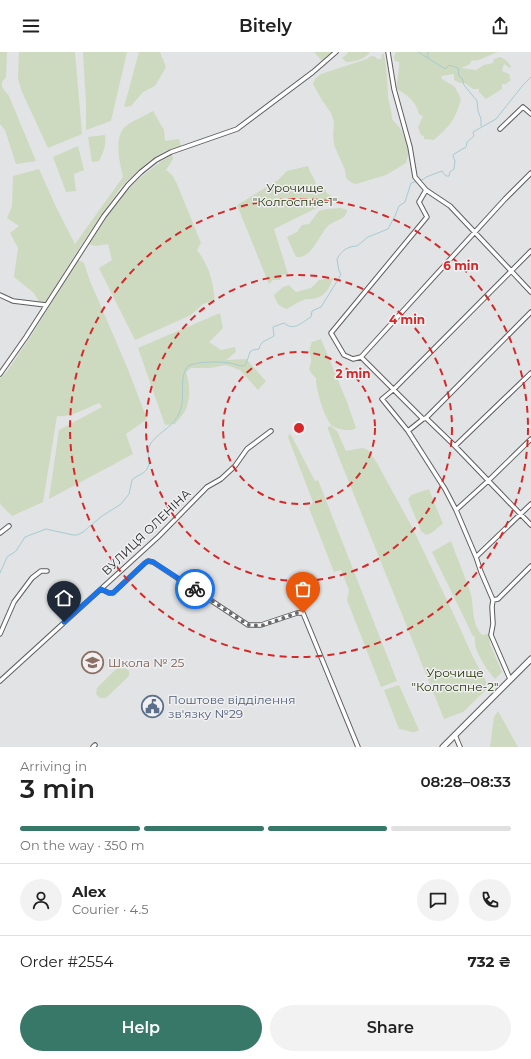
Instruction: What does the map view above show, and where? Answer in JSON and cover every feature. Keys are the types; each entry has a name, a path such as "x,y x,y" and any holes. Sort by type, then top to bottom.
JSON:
{"main road":[{"path":"443,747 531,659"}],"street":[{"path":"0,374 104,216 128,185 141,172 156,160 171,152 237,129 313,72 336,52"},
{"path":"388,52 394,89 410,147 415,177 426,190 450,206 531,292"},
{"path":"500,130 523,107 531,114"},
{"path":"426,190 419,202 427,217 331,333 344,355 353,360 361,357 531,173"},
{"path":"510,679 491,635 494,624 492,607 493,600 456,510 445,489 408,431 382,399 394,389 531,251"},
{"path":"0,296 13,301 46,305"},
{"path":"408,431 425,419 531,312"},
{"path":"361,357 455,446 531,525"},
{"path":"455,446 531,374"},
{"name":"ВУЛИЦЯ ОЛЕНІНА","path":"0,681 158,537 207,488 221,479 235,466 247,450 271,430"},
{"path":"456,510 531,439"},
{"path":"476,557 531,504"},
{"path":"0,533 9,526"},
{"path":"101,589 109,593 113,593 148,561 153,562 248,625 261,626 301,612 303,613 308,621 358,747"},
{"path":"493,600 498,599 531,566"},
{"path":"0,634 14,602 32,578 41,571 47,571"},
{"path":"455,735 460,747"}],"green space":[{"path":"0,52 7,52 6,77 2,82 2,87 9,96 36,161 16,164 5,130 0,124"},
{"path":"19,52 75,52 82,134 48,148 22,92 18,79"},
{"path":"83,52 127,52 111,121 86,130 86,104"},
{"path":"139,52 160,52 166,67 155,86 143,92 131,106 124,107"},
{"path":"314,52 334,52 322,61"},
{"path":"347,52 370,52 366,57 360,60 346,62 342,58 348,53"},
{"path":"396,52 498,52 480,60 471,61 470,64 461,68 476,70 484,65 493,63 494,59 500,57 506,60 511,66 510,68 504,64 502,71 510,75 509,77 511,80 506,84 502,84 502,89 486,99 479,92 479,89 473,89 465,83 460,83 454,80 454,74 441,76 442,79 455,87 461,99 452,122 445,130 434,140 424,139 424,136 421,135 418,127 423,116 419,114 416,105 411,99 397,89 399,62 395,61 394,57"},
{"path":"382,54 384,54 385,60 388,96 392,119 400,128 409,152 406,163 386,175 356,184 352,183 346,178 345,170 334,145 334,122 331,113 313,84 315,79 321,74 372,56 376,57 377,59 381,59"},
{"path":"153,111 164,130 165,141 179,139 181,146 165,151 149,161 121,187 81,245 45,303 39,302 34,293 14,277 18,248 10,233 19,226 7,218 12,206 13,176 39,169 75,244 123,177 118,150 122,131 129,124"},
{"path":"105,135 105,146 101,158 99,161 92,162 88,137"},
{"path":"78,146 84,170 74,174 76,191 66,192 53,157"},
{"path":"172,154 173,159 166,170 173,176 177,184 201,243 197,250 205,262 210,274 215,300 203,304 191,315 135,340 99,268 112,260 108,244 95,246 88,244 128,189"},
{"name":"Урочище \"Колгоспне-1\"","path":"308,166 316,186 319,188 323,187 327,193 335,199 274,229 288,274 281,275 280,280 273,280 269,284 237,205 278,180 287,171"},
{"name":"Урочище \"Колгоспне-1\"","path":"341,208 347,210 345,215 324,230 311,251 302,257 296,257 287,237 297,232 302,225 309,224 319,211"},
{"path":"78,260 84,263 147,419 126,434 133,454 49,499 59,430 102,407 99,403 68,416 57,416 43,502 12,516 0,502 0,378 6,373 31,336"},
{"path":"333,278 330,286 323,294 316,298 303,300 287,309 278,304 274,295 283,287 289,285 296,292 311,288 319,280"},
{"path":"220,313 223,328 209,342 221,350 235,347 236,352 226,360 246,359 266,381 258,390 240,370 226,365 210,368 191,368 186,372 189,392 187,407 175,424 165,425 138,348"},
{"path":"321,339 347,402 356,428 353,430 344,430 332,426 323,410 317,389 316,378 309,369 311,362 310,349 312,342"},
{"name":"Урочище \"Колгоспне-2\"","path":"331,426 337,431 346,451 363,448 368,450 377,463 413,529 473,657 489,687 463,712 444,719 338,455 328,429 328,427"},
{"path":"289,434 291,435 315,481 318,480 397,681 381,687 347,600 349,590 341,570 334,572 309,508 313,502 288,437"},
{"path":"429,489 443,524 426,535 421,531 408,499 411,495"},
{"name":"Урочище \"Колгоспне-2\"","path":"451,541 470,591 474,619 478,630 482,635 489,634 490,644 502,672 495,679 478,653 475,637 472,635 432,552"},
{"path":"123,666 129,671 129,676 106,698 100,698 96,694 97,688 118,667"},
{"path":"399,685 419,730 414,732 399,729 384,690"},
{"path":"498,711 518,747 490,747 494,717"}],"waterway":[{"path":"418,52 428,58"},
{"path":"428,52 428,58 445,69 449,65 458,68 459,76 462,78 464,85 477,101 481,126"},
{"path":"0,573 7,557 16,551 25,537 46,529 77,535 121,504 129,494 132,480 144,473 149,466 148,450 151,443 171,425 178,416 182,406 183,376 188,366 204,362 230,363 244,366 250,352 259,349 263,342 274,336 273,327 284,323 291,327 295,326 311,317 312,311 321,307 341,274 337,259 341,254 348,248 357,246 368,237 388,229 399,206 405,202 411,183 442,171 446,176 449,176 450,172 454,169 454,154 466,147 467,142 474,136 473,132 496,119 531,77"}],"way so far":[{"path":"195,589 248,625 261,626 297,613 303,613"}],"place":[{"name":"Школа № 25","path":"92,662"},
{"name":"Поштове відділення зв'язку №29","path":"153,706"}],"route":[{"path":"64,622 101,589 109,593 113,593 148,561 153,562 195,589"}]}
